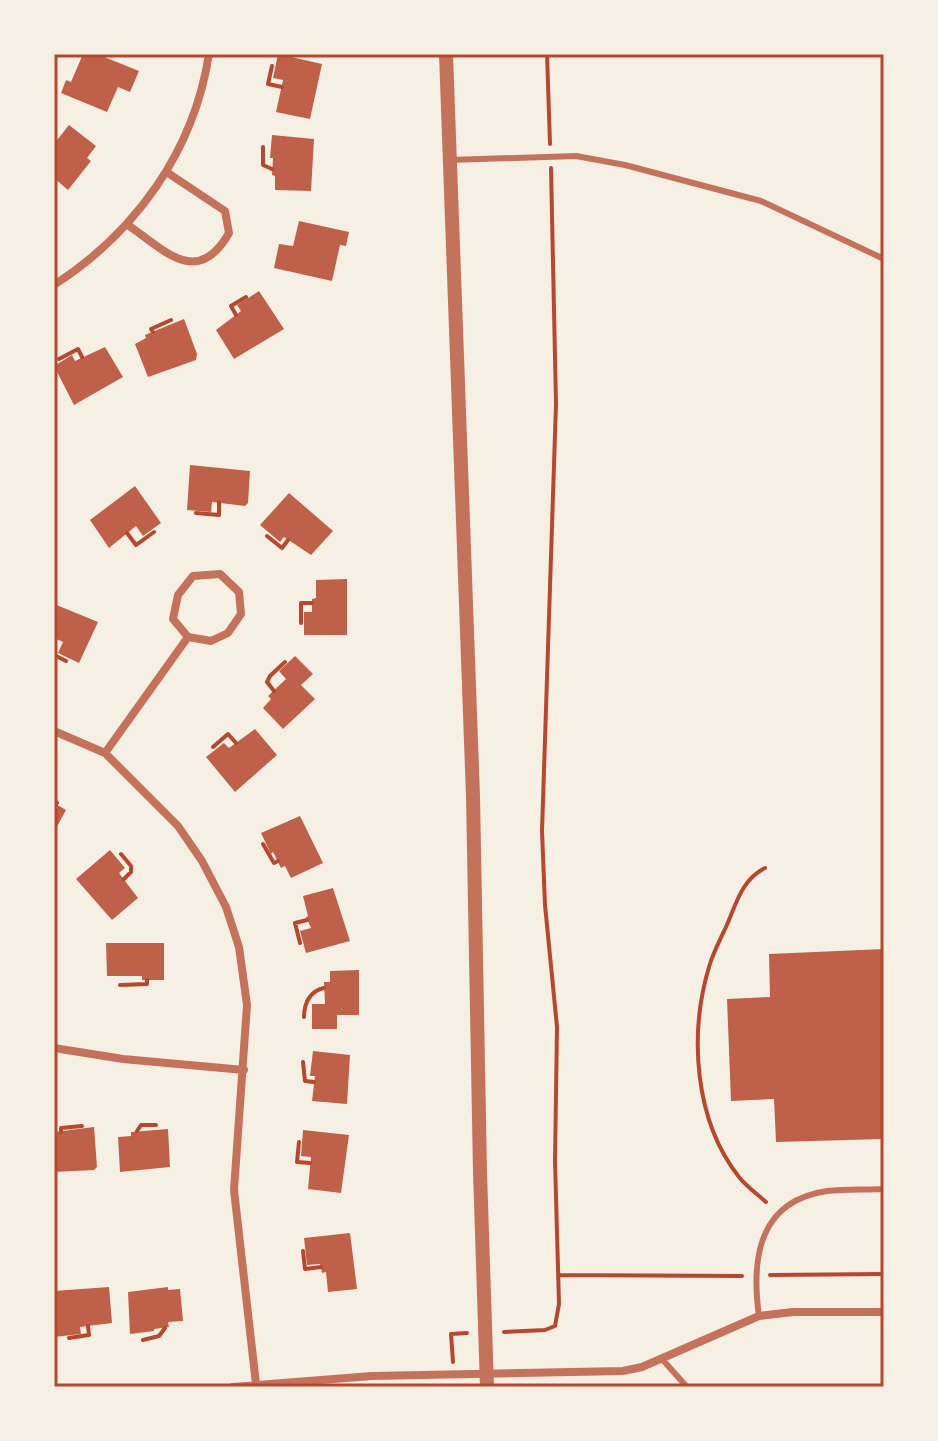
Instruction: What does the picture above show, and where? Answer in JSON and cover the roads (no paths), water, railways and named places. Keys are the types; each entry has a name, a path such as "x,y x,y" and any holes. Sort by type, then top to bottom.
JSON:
{"street":[{"path":"54,285 80,269 128,225 168,173 204,89 209,54"},
{"path":"446,54 473,796 487,1380"},
{"path":"128,225 178,259 200,262 219,252 229,233 225,211 168,173"},
{"path":"220,574 239,592 241,614 228,633 211,641 188,637 173,619 178,595 193,576 220,574"},
{"path":"105,753 188,637"},
{"path":"54,731 105,753 178,826 202,861 226,907 239,947 247,1005 234,1190 256,1384"},
{"path":"54,1048 123,1059 244,1070"},
{"path":"233,1387 372,1376 487,1380 623,1371 642,1367 759,1316 793,1312 884,1312"}],"lane":[{"path":"450,160 576,156 625,165 761,201 884,259"},
{"path":"759,1316 756,1257 763,1235 778,1214 799,1199 826,1191 884,1189"},
{"path":"661,1358 687,1387"}]}
